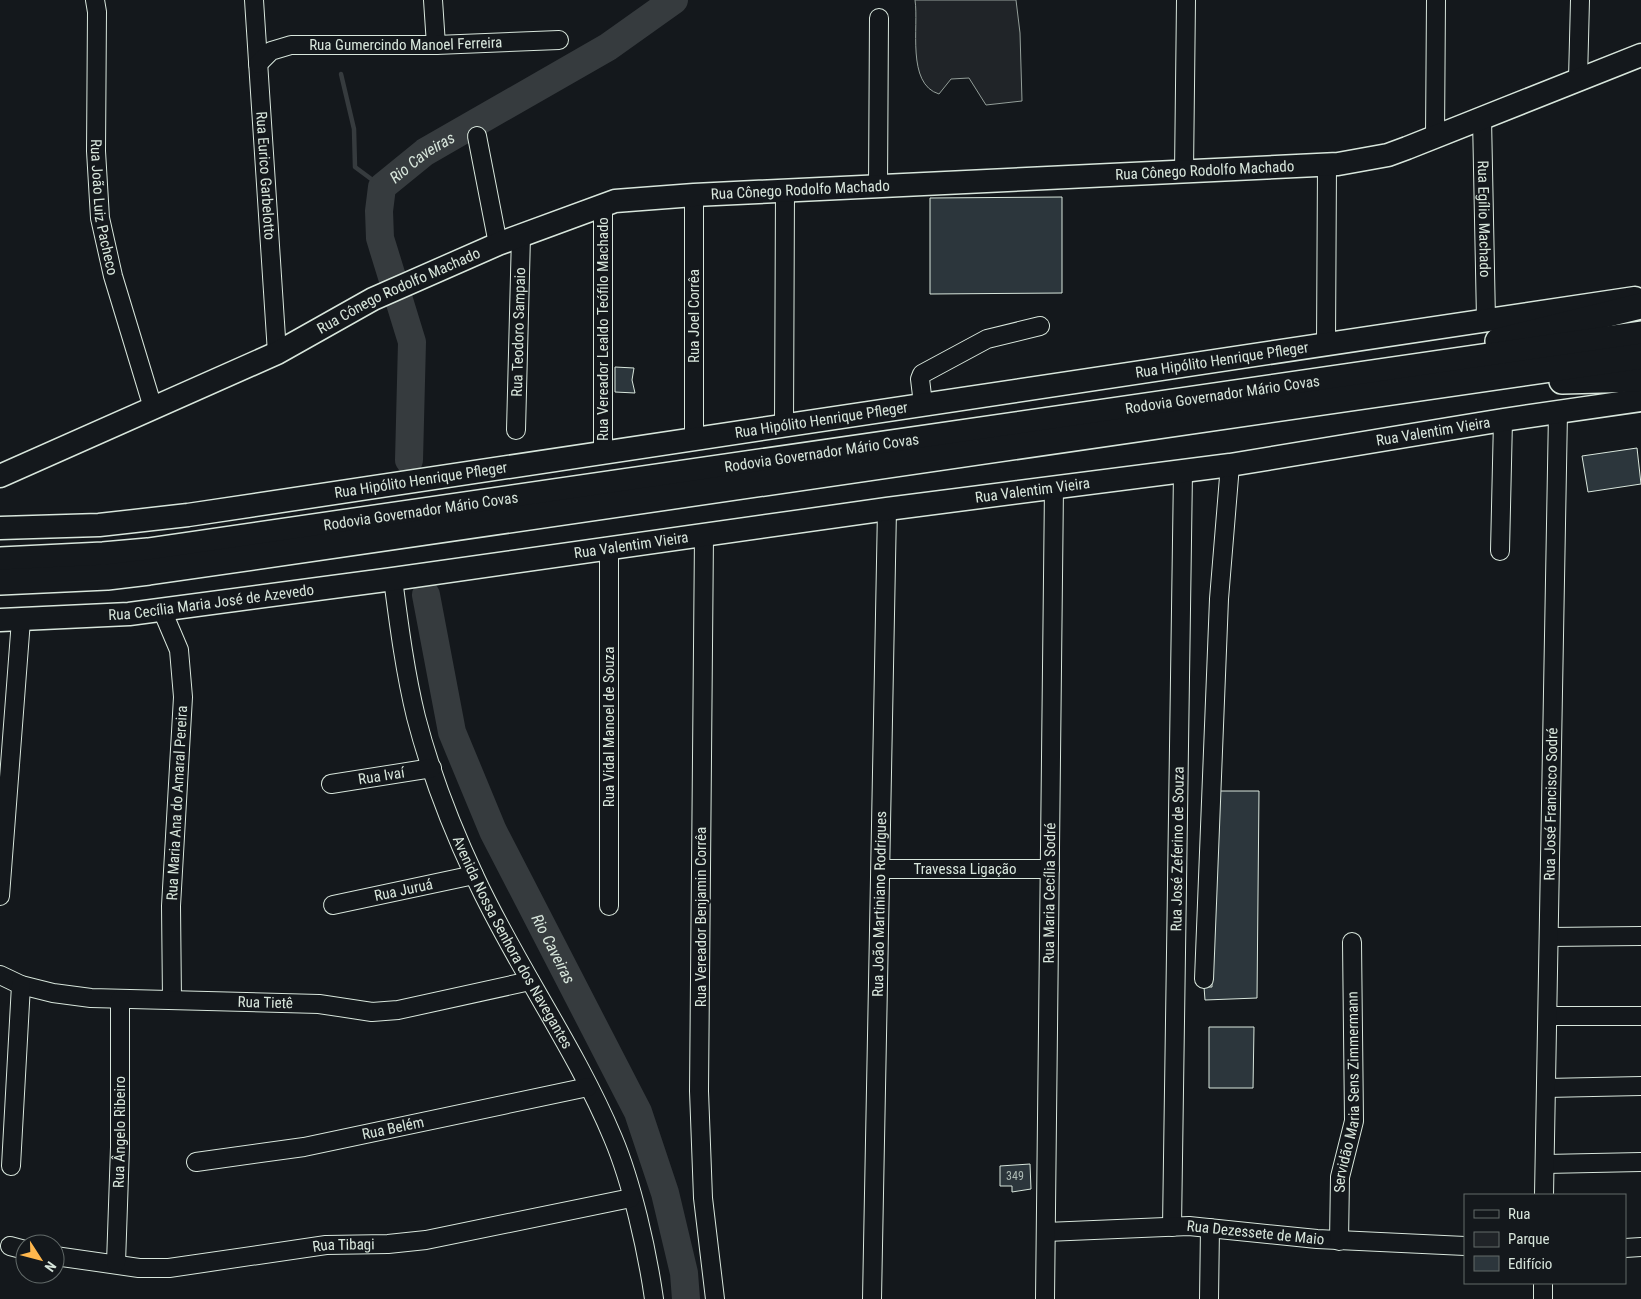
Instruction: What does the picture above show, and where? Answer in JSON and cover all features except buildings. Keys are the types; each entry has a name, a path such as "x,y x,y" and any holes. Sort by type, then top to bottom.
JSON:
{"highway":[{"path":"1347,377 1641,306"},
{"name":"Rodovia Governador Mário Covas","path":"0,560 148,551 1641,334"},
{"name":"Rodovia Governador Mário Covas","path":"0,582 88,578 149,572 1641,356"},
{"path":"1452,383 1641,379"}],"main road":[{"name":"Rua Cônego Rodolfo Machado","path":"0,476 277,353 373,299 498,244 603,205 625,199 694,194 1327,165 1388,155 1578,79 1641,56"},
{"name":"Rua Hipólito Henrique Pfleger","path":"0,528 99,525 148,520 1641,296"},
{"name":"Rua Valentim Vieira","path":"423,575 887,508 1183,472 1503,420 1641,400"},
{"name":"Rua Cecília Maria José de Azevedo","path":"10,620 91,617 162,610 423,575"}],"street":[{"name":"Rua João Luiz Pacheco","path":"95,0 97,12 96,151 100,218 113,276 153,408"},
{"name":"Rua Eurico Garbelotto","path":"254,0 277,353"},
{"path":"432,0 436,45"},
{"path":"1184,172 1186,0"},
{"path":"1435,137 1436,0"},
{"path":"1578,79 1580,0"},
{"path":"878,186 879,18"},
{"name":"Rua Gumercindo Manoel Ferreira","path":"258,64 271,51 291,45 436,45 559,40"},
{"name":"Rua Egílio Machado","path":"1482,118 1486,320"},
{"path":"476,136 498,244"},
{"path":"1326,344 1327,165"},
{"path":"784,425 785,190"},
{"name":"Rua Joel Corrêa","path":"694,194 694,438"},
{"name":"Rua Vereador Lealdo Teófilo Machado","path":"603,205 603,452"},
{"name":"Rua Teodoro Sampaio","path":"516,430 521,236"},
{"path":"923,404 920,379 922,374 928,370 987,339 1040,326"},
{"name":"Rua José Francisco Sodré","path":"1544,1194 1558,412"},
{"path":"1500,551 1503,420"},
{"path":"1204,979 1219,599 1230,465"},
{"name":"Rua José Zeferino de Souza","path":"1172,1226 1183,472"},
{"name":"Rua Maria Cecília Sodré","path":"1045,1299 1054,487"},
{"name":"Rua João Martiniano Rodrigues","path":"872,1299 887,508"},
{"name":"Rua Vereador Benjamin Corrêa","path":"704,535 699,1091 703,1198 715,1299"},
{"name":"Rua Vidal Manoel de Souza","path":"609,549 609,906"},
{"name":"Avenida Nossa Senhora dos Navegantes","path":"393,579 411,691 432,768 474,876 495,919 588,1087 613,1138 631,1198 654,1299"},
{"name":"Rua Maria Ana do Amaral Pereira","path":"162,610 179,650 183,697 171,906 172,1000"},
{"path":"0,896 10,620"},
{"name":"Rua Ivaí","path":"331,784 432,768"},
{"name":"Travessa Ligação","path":"880,869 1050,869"},
{"name":"Rua Juruá","path":"333,905 474,876"},
{"path":"1549,938 1641,936"},
{"name":"Servidão Maria Sens Zimmermann","path":"1339,1241 1340,1177 1354,1121 1352,942"},
{"name":"Rua Tietê","path":"0,976 22,985 74,996 120,1000 319,1004 386,1012 530,981"},
{"path":"11,1166 22,985"},
{"name":"Rua Ângelo Ribeiro","path":"116,1264 120,1147 120,1000"},
{"path":"1548,1016 1641,1016"},
{"path":"1546,1088 1641,1086"},
{"name":"Rua Belém","path":"196,1162 304,1147 588,1087"},
{"path":"1545,1164 1641,1162"},
{"name":"Rua Tibagi","path":"65,1257 139,1268 169,1268 326,1245 404,1243 453,1235 631,1198"},
{"name":"Rua Dezessete de Maio","path":"1046,1232 1172,1226 1339,1241 1464,1246"},
{"path":"1209,1299 1210,1228"},
{"path":"1626,1248 1641,1248"},
{"path":"1543,1284 1543,1299"}],"green space":[{"path":"915,0 1016,0 1020,33 1022,101 986,105 969,78 951,79 939,94 929,88 922,79 918,67"}],"waterway":[{"name":"Rio Caveiras","path":"409,460 412,342 380,238 379,211 382,187 425,152 608,47 674,0"},
{"path":"341,74 354,129 355,167 382,187"},
{"name":"Rio Caveiras","path":"426,595 452,732 493,831 638,1112 665,1193 684,1273 686,1299"}]}
